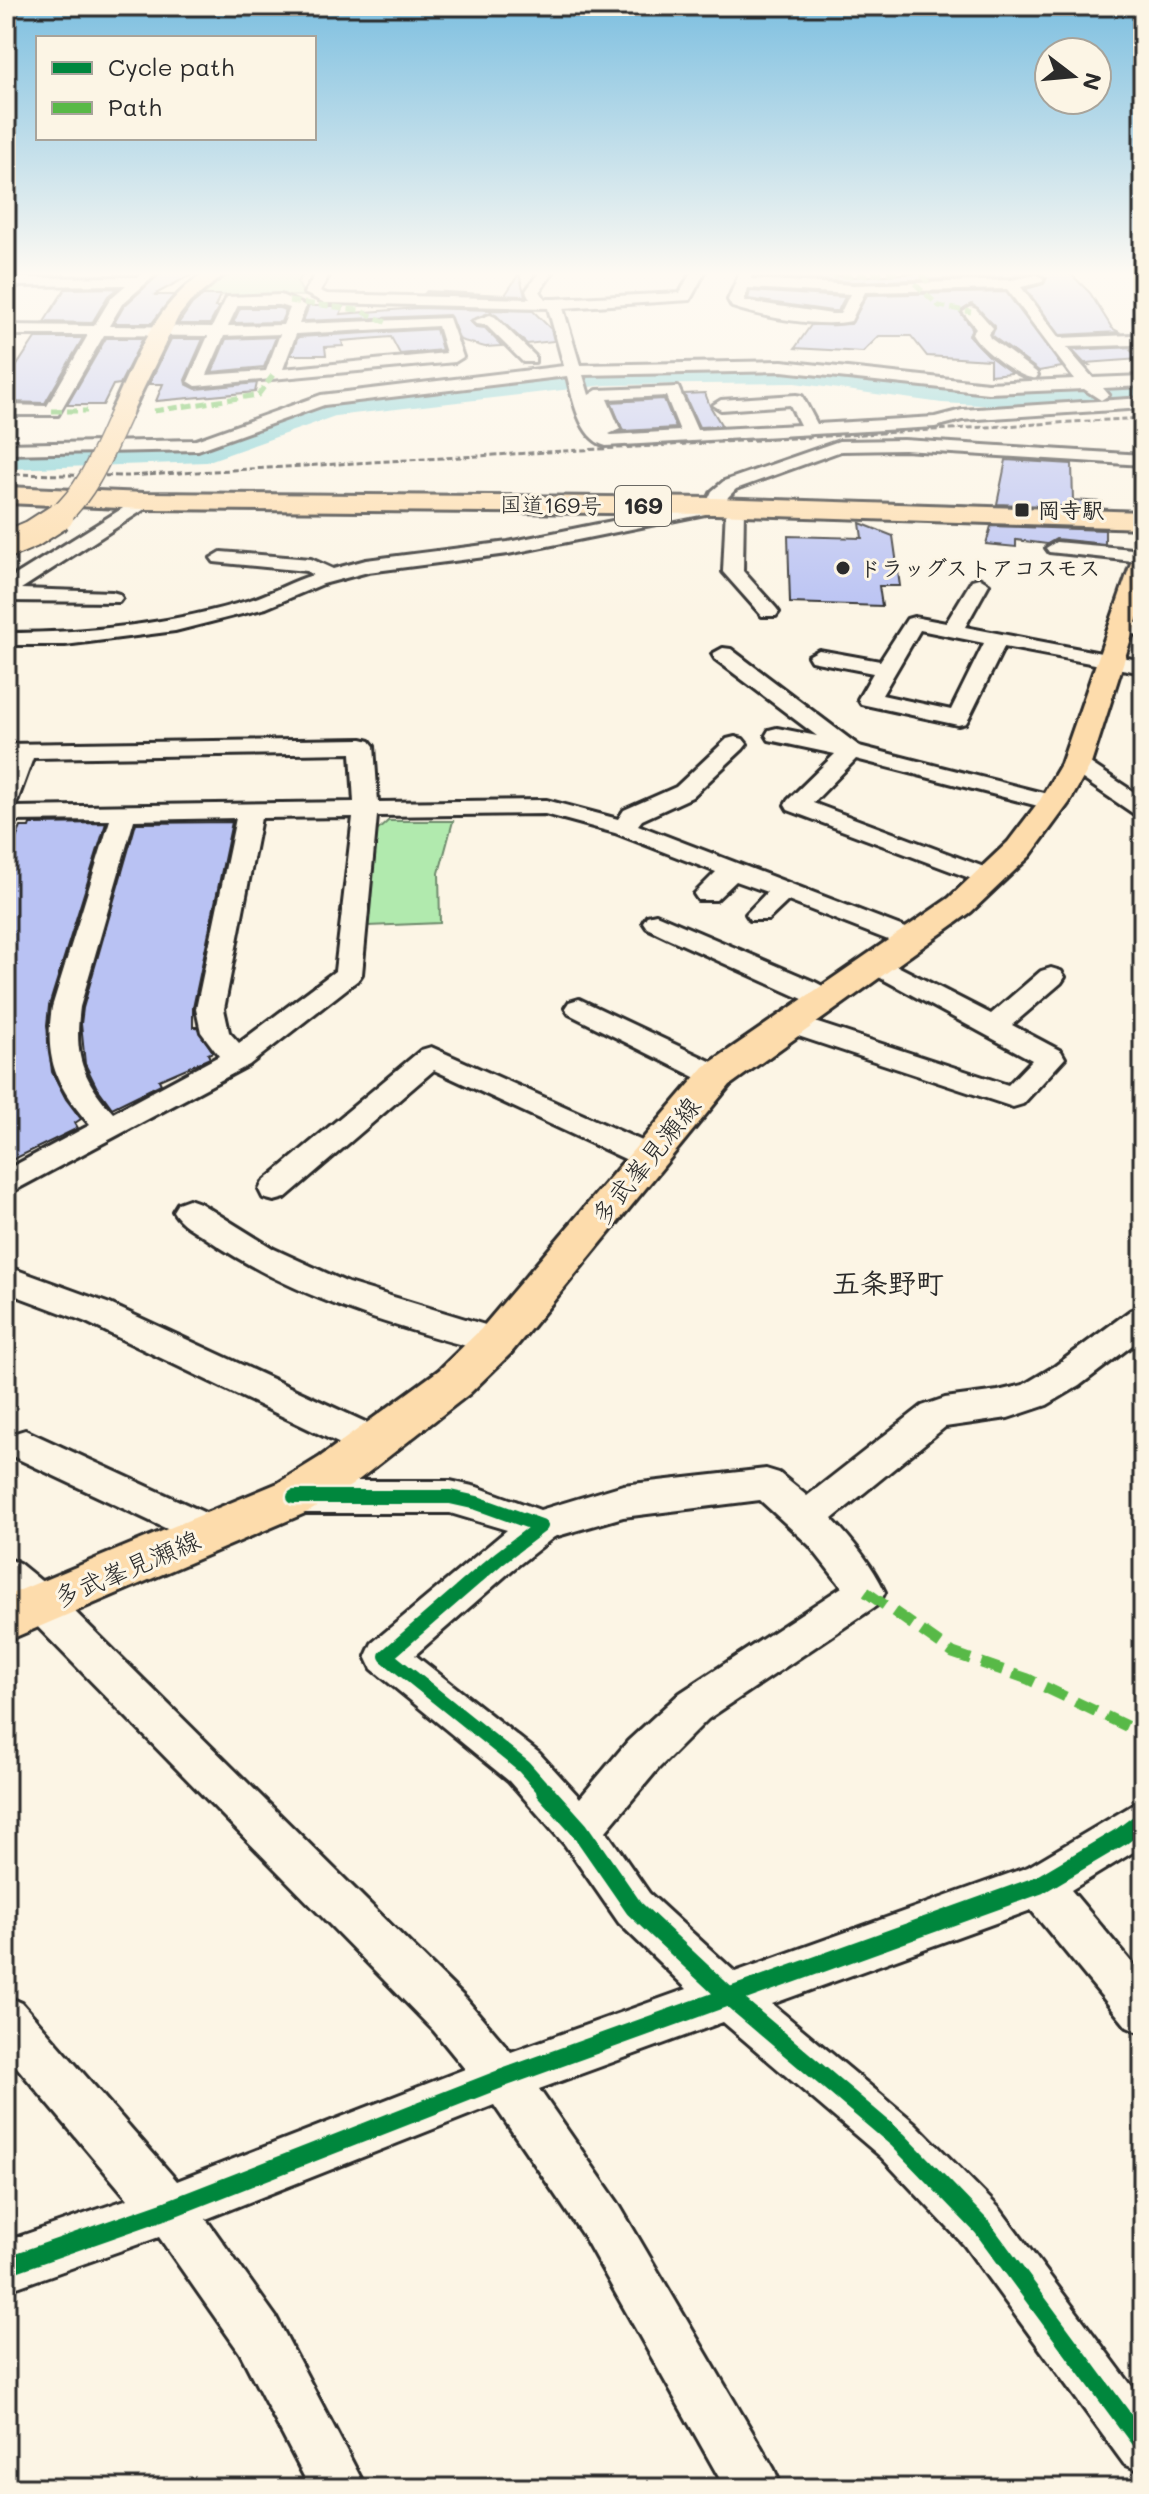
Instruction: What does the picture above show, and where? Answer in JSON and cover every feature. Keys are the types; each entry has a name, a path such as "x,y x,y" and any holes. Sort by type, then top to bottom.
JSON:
{"highway":[{"name":"国道169号","path":"6,495 144,501 725,507 1143,520"}],"main road":[{"path":"6,545 47,528 74,505 133,388"},
{"name":"多武峯見瀬線","path":"18,1600 212,1533 294,1497 374,1443 454,1382 496,1341 717,1076 910,939 991,878 1019,849 1054,803 1076,764 1132,633 1143,563"}],"street":[{"path":"6,410 52,411 65,388"},
{"path":"6,449 198,445 321,400 422,388"},
{"path":"579,388 588,420 606,441 935,422 962,415 1143,403"},
{"path":"1092,388 1110,405"},
{"path":"616,440 597,395 672,391 689,398 717,397 736,433"},
{"path":"637,393 655,438"},
{"path":"721,405 779,394 809,409 811,429"},
{"path":"689,398 691,436"},
{"path":"933,404 1016,412"},
{"path":"769,612 733,572 725,507 719,495 730,485 763,471 839,446 904,445 1143,460"},
{"path":"1100,457 1114,450 1134,450 1143,454"},
{"path":"6,592 144,501"},
{"path":"6,639 104,636 212,618 330,576 392,561 542,542 725,507"},
{"path":"1056,548 1143,556"},
{"path":"221,558 311,565 330,576"},
{"path":"952,631 979,584"},
{"path":"6,592 116,590 104,636"},
{"path":"997,639 958,718 869,699 914,623 997,639 1132,633"},
{"path":"723,654 851,751"},
{"path":"819,656 886,669"},
{"path":"777,735 1054,803"},
{"path":"624,828 633,815 684,792 735,744"},
{"path":"6,802 15,751 362,746 366,808 348,974 239,1058 6,1184"},
{"path":"851,751 797,805 991,878"},
{"path":"1076,764 1143,809"},
{"path":"6,814 546,807 624,828 910,939"},
{"path":"239,1058 220,1043 212,1030 210,1009 250,811"},
{"path":"109,1128 75,1090 63,1061 61,1034 66,1007 124,813"},
{"path":"707,894 733,870"},
{"path":"759,914 784,890"},
{"path":"656,922 719,952 777,974 826,999"},
{"path":"790,1023 1013,1097 1051,1058 876,964"},
{"path":"993,1027 1051,977"},
{"path":"579,1008 717,1076"},
{"path":"274,1190 431,1057 649,1157"},
{"path":"189,1211 230,1241 289,1273 396,1315 496,1341"},
{"path":"6,1279 98,1313 374,1443"},
{"path":"808,1517 934,1416 958,1408 1020,1401 1048,1387 1143,1319"},
{"path":"25,1445 212,1533"},
{"path":"580,1830 643,1755 694,1706 866,1592 851,1565 808,1517 766,1484 619,1500 574,1511 541,1526 499,1558 386,1656 524,1767 580,1830 634,1908 728,1996 898,2140 982,2227 1143,2445"},
{"path":"294,1497 450,1497 477,1503 541,1526"},
{"path":"18,1600 450,2015 503,2078 601,2220 755,2488"},
{"path":"6,2266 169,2209 503,2078 1039,1885 1122,1836 1143,1820"},
{"path":"1039,1885 1143,2011"},
{"path":"6,2019 169,2209 258,2335 339,2488"}],"green space":[{"path":"388,821 453,821 439,873 440,923 368,926 377,831"}],"building":[{"path":"6,388 54,388 45,403 6,402"},
{"path":"77,388 111,388 103,405 67,405"},
{"path":"161,388 256,388 255,392 156,401"},
{"path":"705,393 722,426 699,427 684,394"},
{"path":"664,399 676,428 623,431 611,402"},
{"path":"1006,460 1072,464 1073,500 1102,502 1102,508 997,504"},
{"name":"ドラッグストアコスモス","path":"860,523 893,536 900,586 879,586 882,606 790,603 788,536 862,538"},
{"path":"991,526 1105,530 1105,544 1056,539 1047,544 1016,540 1016,547 986,544"},
{"path":"232,822 193,1008 193,1027 197,1027 213,1052 208,1054 210,1058 159,1080 161,1084 112,1108 85,1064 81,1024 136,823"},
{"path":"106,823 49,1006 47,1025 52,1072 81,1119 75,1123 78,1128 6,1163 6,861 21,827 29,827 30,824"}],"waterway":[{"path":"6,460 206,453 330,408 492,388"},
{"path":"893,388 942,395 1035,399 1143,391"}],"railway":[{"path":"6,474 127,476 1143,418"}],"marked path":[{"path":"154,411 258,395 263,388"},
{"path":"52,411 87,411"},
{"path":"866,1592 953,1653 1028,1679 1143,1734"}],"cycle path":[{"path":"294,1497 450,1497 477,1503 541,1526 499,1558 386,1656 524,1767 580,1830 634,1908 728,1996 898,2140 982,2227 1143,2445"},
{"path":"6,2266 169,2209 503,2078 1039,1885 1122,1836 1143,1820"}],"place":[{"name":"岡寺駅","path":"1022,510"},
{"name":"ドラッグストアコスモス","path":"843,568"}],"district":[{"name":"五条野町","path":"888,1283"}]}
